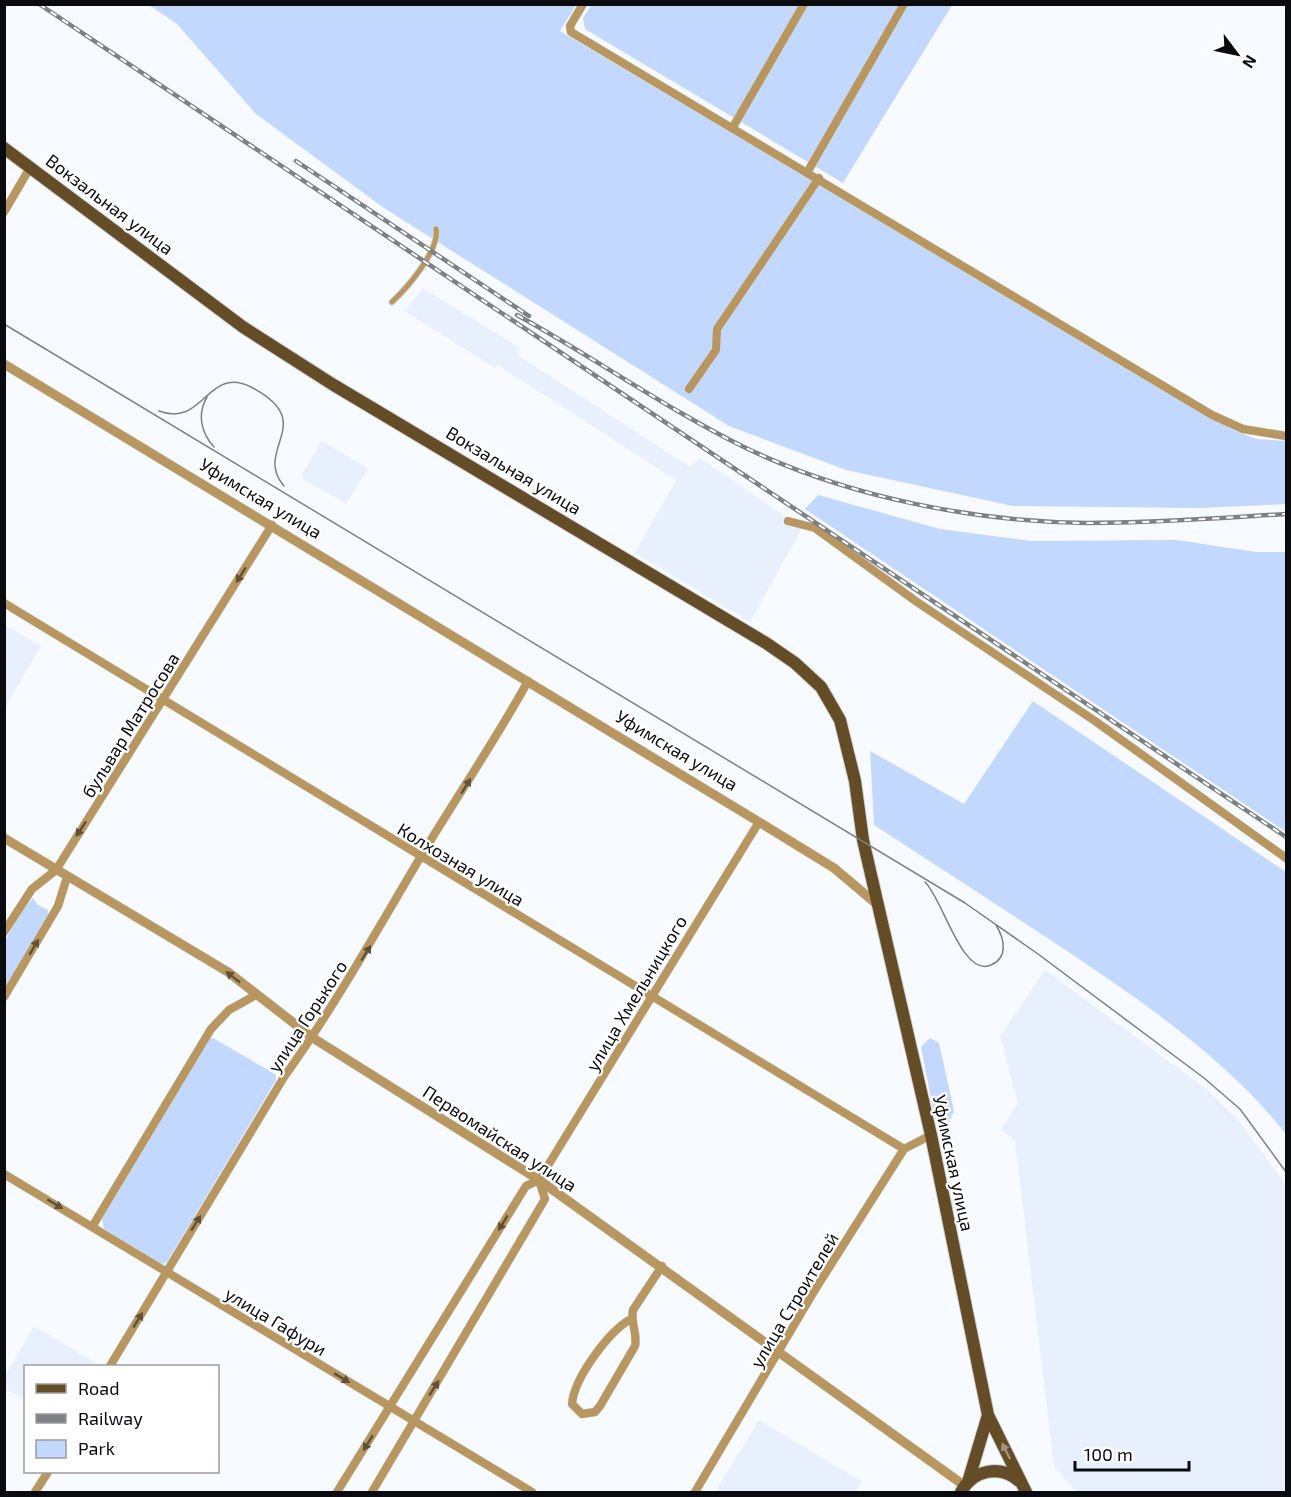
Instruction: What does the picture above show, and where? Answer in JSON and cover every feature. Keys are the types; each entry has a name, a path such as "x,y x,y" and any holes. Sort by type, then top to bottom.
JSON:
{"main road":[{"name":"Вокзальная улица","path":"4,148 243,327 309,370 532,501 795,663 821,687 840,720 855,781 863,840 879,906"},
{"name":"Уфимская улица","path":"879,906 931,1135 988,1414"},
{"path":"965,1487 988,1414"},
{"path":"988,1414 1025,1490"},
{"path":"965,1487 977,1475 998,1471 1008,1473 1025,1490"}],"street":[{"path":"583,4 570,26 570,32 808,171 1212,415 1243,429 1287,436"},
{"path":"733,127 804,4"},
{"path":"808,171 904,4"},
{"path":"4,212 31,166"},
{"path":"689,389 716,350 717,329 819,178"},
{"path":"392,302 413,282 434,246 437,237 436,229"},
{"name":"Уфимская улица","path":"4,364 834,868 879,906"},
{"path":"788,521 815,528 917,602 1086,715 1287,858"},
{"name":"бульвар Матросова","path":"4,932 32,889 56,870 272,525"},
{"name":"Колхозная улица","path":"4,603 904,1149"},
{"name":"улица Горького","path":"111,1365 284,1077 312,1038 383,925 421,857 528,681"},
{"name":"улица Хмельницкого","path":"337,1492 526,1186 539,1180 759,822"},
{"name":"Первомайская улица","path":"4,838 228,972 312,1038 539,1180 662,1266 965,1487"},
{"path":"4,997 58,906 67,877"},
{"path":"92,1227 211,1029 228,1010 256,995"},
{"path":"904,1149 931,1135"},
{"name":"улица Строителей","path":"695,1492 904,1149"},
{"name":"улица Гафури","path":"4,1174 532,1492"},
{"path":"372,1492 412,1421 441,1377 546,1199 539,1180"},
{"path":"631,1318 607,1339 578,1386 572,1404 582,1414 595,1412 600,1406 635,1346 637,1336 631,1318 633,1310 662,1266"},
{"path":"35,1492 47,1473"}],"shaded area":[{"path":"423,288 520,348 517,355 690,467 700,458 802,528 750,622 635,553 676,480 498,365 495,368 405,311"},
{"path":"322,441 368,468 346,504 303,479 302,474"},
{"path":"5,625 41,646 5,708"},
{"path":"1045,970 1205,1088 1239,1121 1286,1185 1286,1492 1076,1492 1054,1466 1015,1140 1001,1130 1018,1103 1000,1036"},
{"path":"34,1326 98,1364 24,1365 24,1399 5,1388 5,1376"},
{"path":"759,1420 862,1482 855,1492 715,1492"}],"green space":[{"path":"592,4 952,5 843,183 585,29 583,18"},
{"path":"149,5 576,5 560,31 1231,429 1256,439 1286,441 1286,504 1200,508 1013,506 846,470 729,426 384,208 256,114 177,24"},
{"path":"818,495 940,529 1032,541 1177,540 1256,552 1286,552 1286,832 805,509"},
{"path":"1033,701 1286,872 1286,1134 1236,1079 1150,1008 874,825 870,751 964,804"},
{"path":"33,898 38,905 48,910 48,916 5,990 5,941 23,908"},
{"path":"213,1038 276,1075 276,1080 167,1262 160,1265 104,1229 102,1218 208,1039"},
{"path":"930,1038 939,1043 954,1111 948,1123 936,1123 921,1047"}],"tram line":[{"path":"4,324 965,903 1038,954 1204,1078 1240,1109 1286,1172"},
{"path":"159,411 174,414 186,411 224,384 236,382 251,387 271,400 281,412 283,424 275,460 276,473 284,486"},
{"path":"207,397 201,417 203,430 214,447"},
{"path":"925,882 962,949 971,960 981,966 997,962 1003,952 1003,941 996,925"}],"railway":[{"path":"39,4 1286,837"},
{"path":"296,161 529,316"},
{"path":"517,315 718,434 787,466 870,493 958,512 1045,522 1137,522 1286,514"}]}
